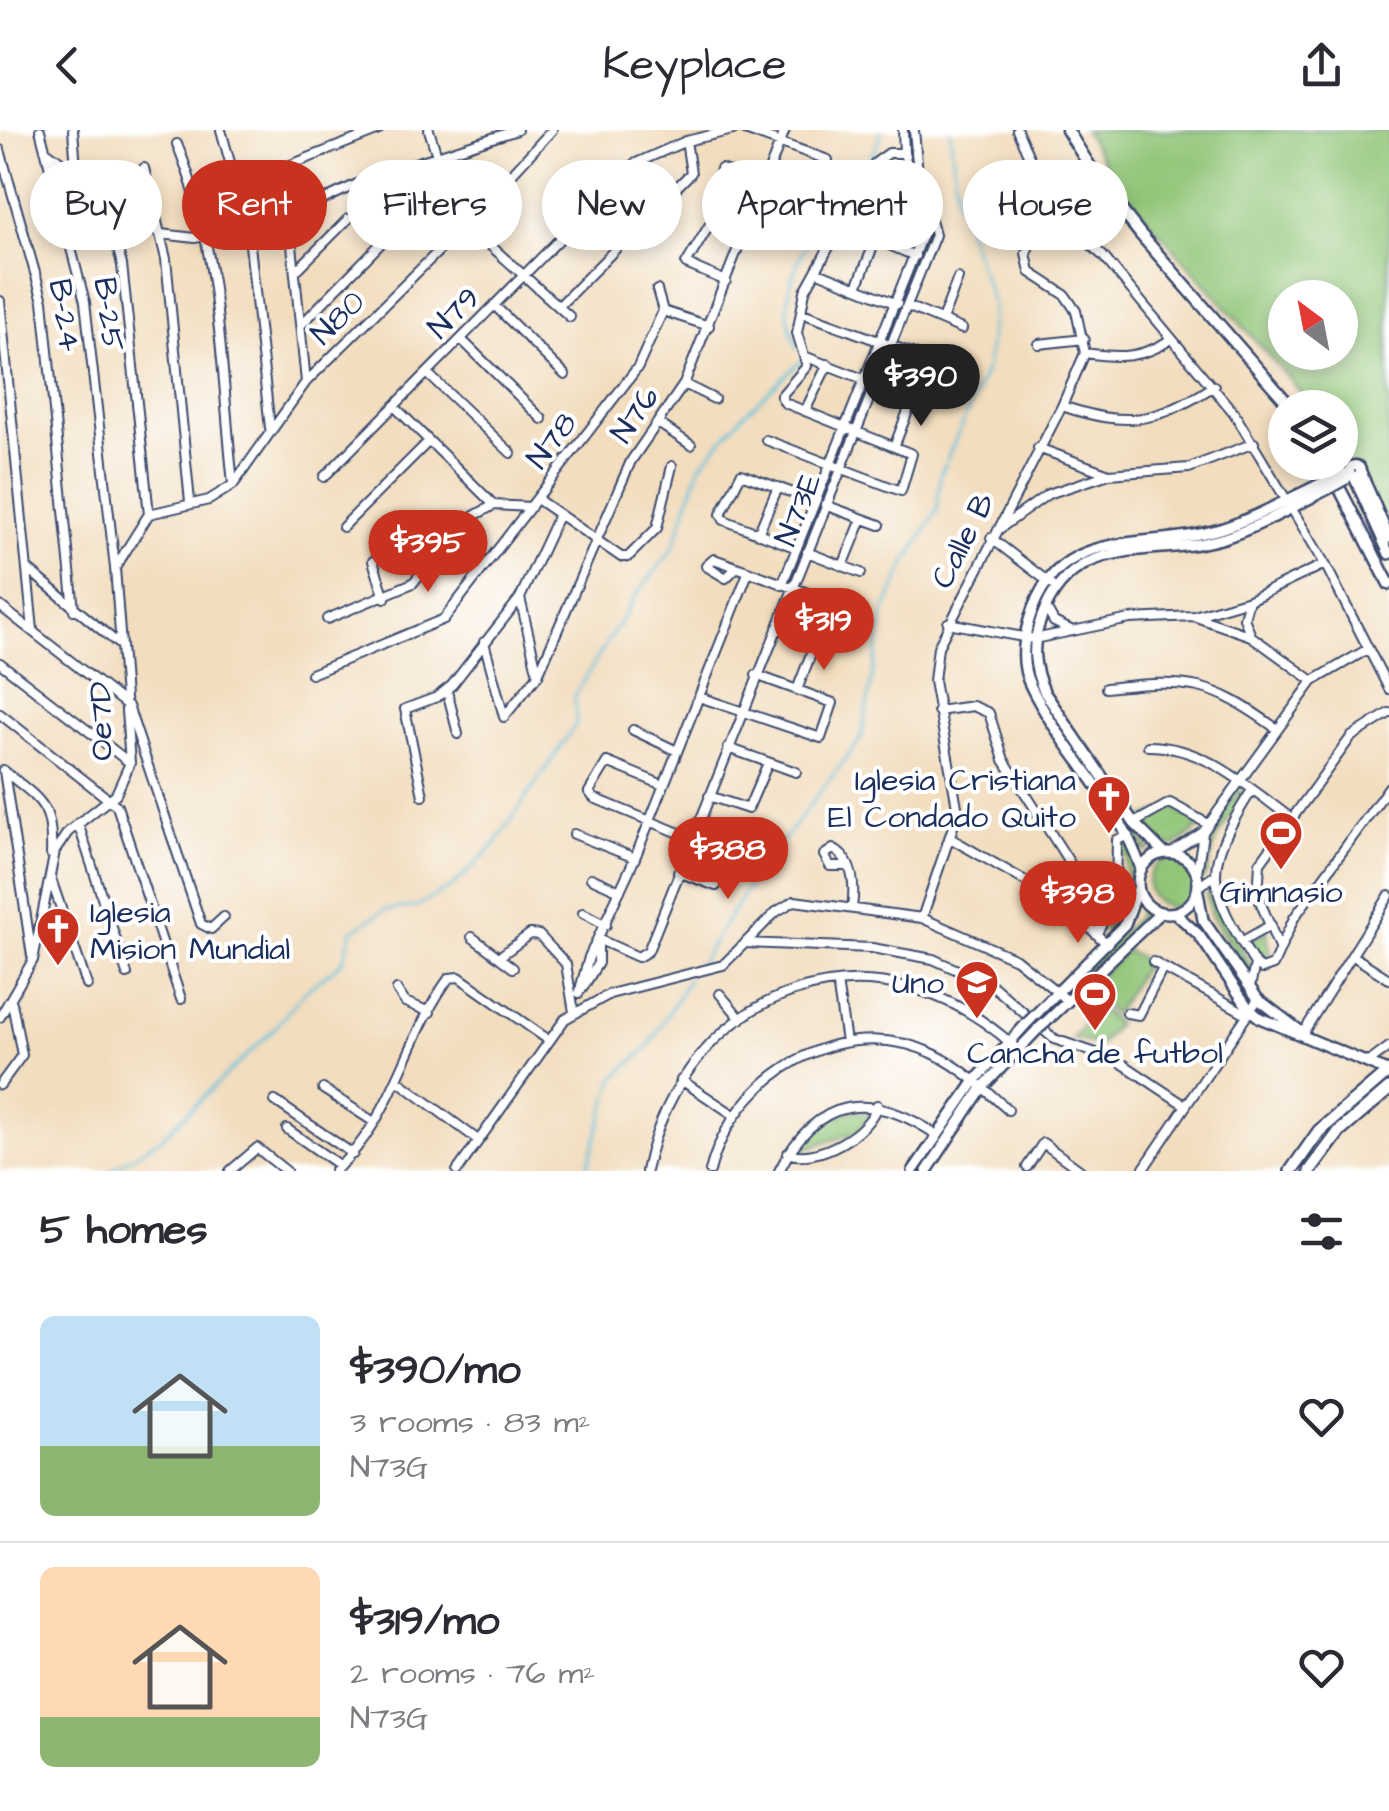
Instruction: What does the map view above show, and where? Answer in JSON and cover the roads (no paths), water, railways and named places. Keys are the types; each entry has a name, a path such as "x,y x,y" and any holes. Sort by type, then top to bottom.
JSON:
{"main road":[{"path":"1068,130 1141,235 1276,390"},
{"path":"1335,480 1389,584"},
{"path":"1291,1171 1319,1131 1389,1072"},
{"path":"1310,1171 1339,1132 1389,1089"}],"street":[{"name":"B-25","path":"40,130 83,288 115,568"},
{"path":"73,130 75,160"},
{"path":"221,130 231,160"},
{"path":"305,160 379,130"},
{"path":"429,130 438,160"},
{"path":"327,198 372,177 517,130"},
{"name":"N80","path":"522,163 552,130"},
{"name":"N76","path":"774,160 784,130"},
{"name":"N73E","path":"903,130 907,160"},
{"name":"N73E","path":"914,130 917,160"},
{"path":"1017,130 1030,160"},
{"name":"N79","path":"324,477 634,164 686,141 726,131"},
{"path":"750,131 828,160"},
{"path":"560,306 691,174 686,141"},
{"path":"177,144 184,160"},
{"name":"B-24","path":"0,150 43,301 74,610"},
{"path":"45,150 62,160"},
{"path":"879,160 882,156 904,153"},
{"path":"295,272 347,220"},
{"path":"702,236 687,258 688,268 726,281"},
{"path":"162,243 190,502"},
{"path":"115,568 149,514 118,250"},
{"path":"149,514 218,497 233,485 208,250"},
{"path":"251,250 270,428"},
{"path":"293,250 306,382"},
{"path":"302,325 377,250"},
{"name":"N80","path":"233,485 306,382 440,250"},
{"path":"498,250 570,317"},
{"name":"N76","path":"484,642 500,715 506,716 538,675 630,461 684,384 739,250"},
{"path":"766,440 901,490 912,454 782,401 782,392 806,368 797,333 805,292 828,250"},
{"path":"857,287 872,250"},
{"path":"901,250 915,256"},
{"name":"N73E","path":"902,305 917,250"},
{"name":"N73E","path":"782,585 835,468 866,380 886,345 928,250"},
{"name":"Calle B","path":"922,918 950,838 958,799 938,711 935,664 948,623 1062,406 1085,352 1076,311 1065,295 1044,284 1027,262 1030,250"},
{"path":"1096,250 1214,386 1254,443 1325,564 1389,689"},
{"path":"818,272 962,329"},
{"path":"942,320 958,278"},
{"path":"657,290 664,311 709,326"},
{"path":"0,301 33,630"},
{"path":"495,306 565,375"},
{"name":"N78","path":"310,674 444,619 645,358 664,311"},
{"path":"802,312 936,362"},
{"path":"1038,344 1084,339"},
{"path":"1085,352 1135,356 1154,351 1171,339"},
{"path":"462,340 542,419"},
{"name":"N73E","path":"835,468 857,432 877,382 886,345"},
{"path":"804,356 866,380"},
{"path":"805,411 828,364"},
{"path":"427,373 511,454"},
{"path":"877,382 924,402"},
{"path":"684,384 714,399"},
{"path":"1062,406 1098,418 1150,418 1182,407 1214,386"},
{"path":"894,447 913,398"},
{"path":"394,406 494,504"},
{"path":"658,422 691,446"},
{"path":"343,527 429,441"},
{"path":"1051,583 992,535 1048,494 1080,482 1108,474 1190,468 1254,443"},
{"path":"1038,448 1108,474"},
{"path":"1080,482 1081,465"},
{"path":"328,618 384,598 424,573 461,523 494,504 534,503 624,557 644,544 657,528 672,466"},
{"path":"796,548 724,520 720,514 737,477 743,474 880,525"},
{"path":"1013,1046 1042,1026 1125,924 1141,869 1128,835 1027,680 1028,639 1051,583 1088,550 1190,536 1246,520 1351,475 1389,538"},
{"path":"758,534 778,487"},
{"name":"N73E","path":"599,943 643,956 793,589 820,503"},
{"path":"423,796 405,709 448,691 520,598 558,514"},
{"path":"843,566 862,519"},
{"path":"1379,524 1389,554"},
{"path":"412,535 424,573"},
{"path":"807,552 861,574"},
{"path":"373,562 384,598"},
{"path":"948,623 1028,639 1130,619 1194,616 1250,600 1325,564"},
{"name":"Oe7D","path":"32,960 51,859 78,823 110,800 130,762 115,568"},
{"path":"736,568 841,605"},
{"path":"28,570 122,647"},
{"path":"576,997 598,964 599,943 748,573"},
{"path":"1051,583 1045,607 1028,639 1045,693 1134,823 1168,853 1182,856 1197,873"},
{"path":"520,598 538,675"},
{"path":"1250,600 1244,618 1252,636"},
{"path":"0,606 128,706 201,924 211,928 224,917"},
{"path":"1045,607 1054,622 1076,632"},
{"path":"1194,616 1252,636 1313,681"},
{"path":"777,628 835,647"},
{"path":"796,690 816,641"},
{"path":"1141,869 1206,828 1313,681 1368,650"},
{"path":"0,662 130,762"},
{"path":"699,697 822,737 833,703 756,675"},
{"path":"1106,688 1157,682 1204,685 1232,696 1277,728"},
{"path":"448,691 458,734"},
{"path":"938,711 973,706 989,714 1004,760 1073,868 1073,885 1062,902"},
{"path":"1280,948 1256,879 1260,863 1351,737 1389,712"},
{"path":"0,714 120,810 181,1000"},
{"path":"634,730 677,751"},
{"path":"1148,746 1175,746 1239,780 1292,819"},
{"path":"728,748 796,772"},
{"path":"663,785 606,762 588,792 594,798 739,856 716,886 678,872"},
{"path":"708,796 743,809 750,807 768,763"},
{"path":"2,770 47,808 52,820 51,859"},
{"path":"0,1017 12,1002 32,960 2,770"},
{"path":"1252,790 1220,840 1214,876 1219,906 1262,969 1272,965 1294,918 1389,787"},
{"path":"1134,823 1170,803 1178,803 1206,828"},
{"path":"78,823 128,974"},
{"path":"1206,828 1197,873 1209,939"},
{"path":"574,834 635,858"},
{"path":"1097,934 1116,898 1117,840 1128,835"},
{"path":"950,838 1062,902 1108,944"},
{"path":"846,866 855,883 852,908"},
{"path":"48,871 87,985"},
{"path":"1138,889 1148,907 1160,913 1175,913 1188,906 1198,889 1214,876"},
{"path":"591,878 620,892"},
{"path":"1303,1033 1389,896"},
{"path":"457,1171 547,1039 574,1012 610,994 702,973 728,962 776,912 794,901 922,918 1016,959 1063,996"},
{"path":"583,913 606,926"},
{"path":"913,1171 1013,1046 1026,1024 1160,913"},
{"path":"1175,913 1209,939 1258,999 1303,1033"},
{"path":"1267,913 1280,920 1294,918"},
{"path":"1241,942 1271,924"},
{"path":"499,957 536,933 563,958 576,997 574,1012"},
{"path":"472,937 512,968"},
{"path":"746,943 872,948 933,959 993,986 1054,1039 1116,1060 1186,1106"},
{"path":"1353,956 1389,978"},
{"path":"1153,962 1260,1018 1389,1072"},
{"path":"1250,987 1255,964"},
{"path":"1228,966 1247,1011"},
{"path":"1127,1014 1139,1015 1164,968"},
{"path":"287,1129 337,1168 353,1154 397,1080 447,980 459,977 547,1039"},
{"path":"646,1171 661,1120 681,1080 699,1056 741,1019 798,989 838,982 897,984 935,993 978,1016 1013,1046"},
{"path":"838,982 846,1042"},
{"path":"398,990 405,1002 430,1012"},
{"path":"720,994 741,1019"},
{"path":"1142,1171 1258,999"},
{"path":"0,1085 22,1055 12,1002"},
{"path":"710,1171 734,1115 762,1082 777,1071 846,1042 918,1048 949,1062 1008,1110"},
{"path":"1369,1062 1389,1047"},
{"path":"397,1080 478,1140"},
{"path":"681,1080 734,1115"},
{"path":"926,1171 978,1085"},
{"path":"323,1088 374,1122"},
{"path":"274,1101 353,1154"},
{"path":"779,1171 788,1153 820,1120 852,1106 878,1104 899,1111 938,1135"},
{"path":"788,1153 801,1156 860,1135 870,1125 878,1104"},
{"path":"1027,1168 1043,1143 1081,1171"},
{"path":"230,1171 254,1148 261,1149 286,1171"}],"waterway":[{"path":"798,349 788,306 797,264 818,224 872,154 881,130"},
{"path":"697,968 751,882 861,739 884,613 906,563 937,511 940,475 987,367 993,305 957,200 950,130"},
{"path":"110,1171 161,1138 274,1029 303,993 343,961 352,931 385,910 415,907 453,886 493,847 576,724 575,695 637,594 673,549 700,466 742,416 802,360"},
{"path":"586,1171 614,1079 649,1046 689,978"}],"place":[{"name":"Iglesia Cristiana El Condado Quito","path":"1109,835"},
{"name":"Gimnasio","path":"1281,871"},
{"name":"Iglesia Mision Mundial","path":"58,967"},
{"name":"Uno","path":"977,1020"},
{"name":"Cancha de futbol","path":"1095,1032"}]}
